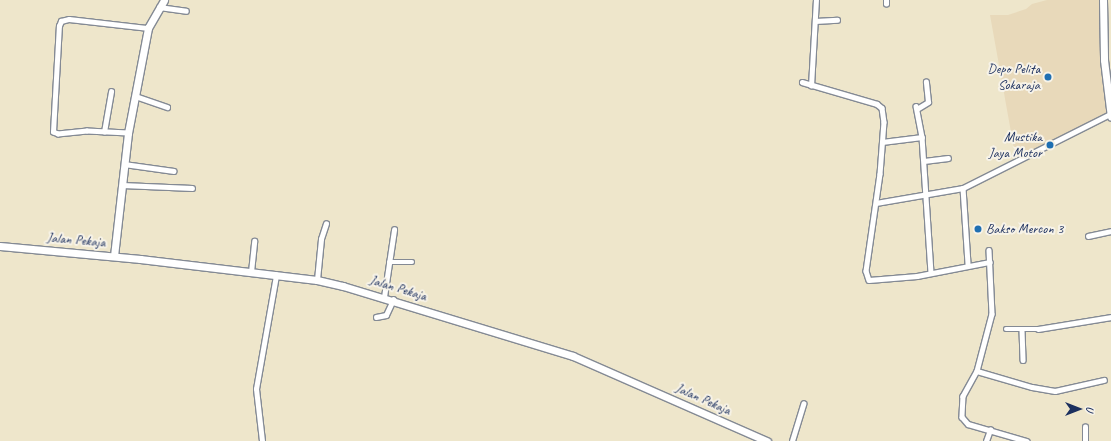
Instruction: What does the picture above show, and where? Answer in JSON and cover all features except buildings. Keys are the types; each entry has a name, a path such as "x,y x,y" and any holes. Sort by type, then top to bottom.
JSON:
{"street":[{"path":"114,256 128,133 148,28 164,0"},
{"path":"811,86 816,0"},
{"path":"876,203 963,188 1111,115 1103,0"},
{"path":"159,7 186,11"},
{"path":"128,133 104,130 58,134 53,132 59,26 61,21 69,19 148,28"},
{"path":"815,20 837,20"},
{"path":"802,82 811,86 881,106 884,122 876,203 866,277 869,280 887,280 968,264 990,262"},
{"path":"926,82 928,102 917,107 922,137 931,272"},
{"path":"104,130 111,92"},
{"path":"135,96 167,107"},
{"path":"882,142 922,137"},
{"path":"924,161 948,158"},
{"path":"124,164 174,171"},
{"path":"122,185 192,188"},
{"path":"963,188 968,264"},
{"path":"317,280 322,236 326,224"},
{"path":"384,298 394,230"},
{"path":"1088,236 1111,231"},
{"path":"251,272 254,241"},
{"name":"Jalan Pekaja","path":"0,246 114,256 317,280 393,300 573,356 767,441"},
{"path":"990,250 992,314 977,370 963,396 962,417 968,424 1027,441"},
{"path":"389,262 412,262"},
{"path":"262,441 256,389 276,275"},
{"path":"376,316 386,315 393,300"},
{"path":"1006,329 1022,330 1111,317"},
{"path":"1022,330 1023,360"},
{"path":"977,370 1032,387 1055,391 1104,380"},
{"path":"792,441 803,404"},
{"path":"1085,427 1085,441"},
{"path":"986,441 990,430"}],"shaded area":[{"name":"Depo Pelita Sokaraja","path":"1047,0 1103,0 1106,113 1016,160 990,15 1008,15 1026,9 1032,4"}],"place":[{"name":"Depo Pelita Sokaraja","path":"1048,77"},
{"name":"Mustika Jaya Motor","path":"1050,145"},
{"name":"Bakso Mercon 3","path":"978,229"}]}
